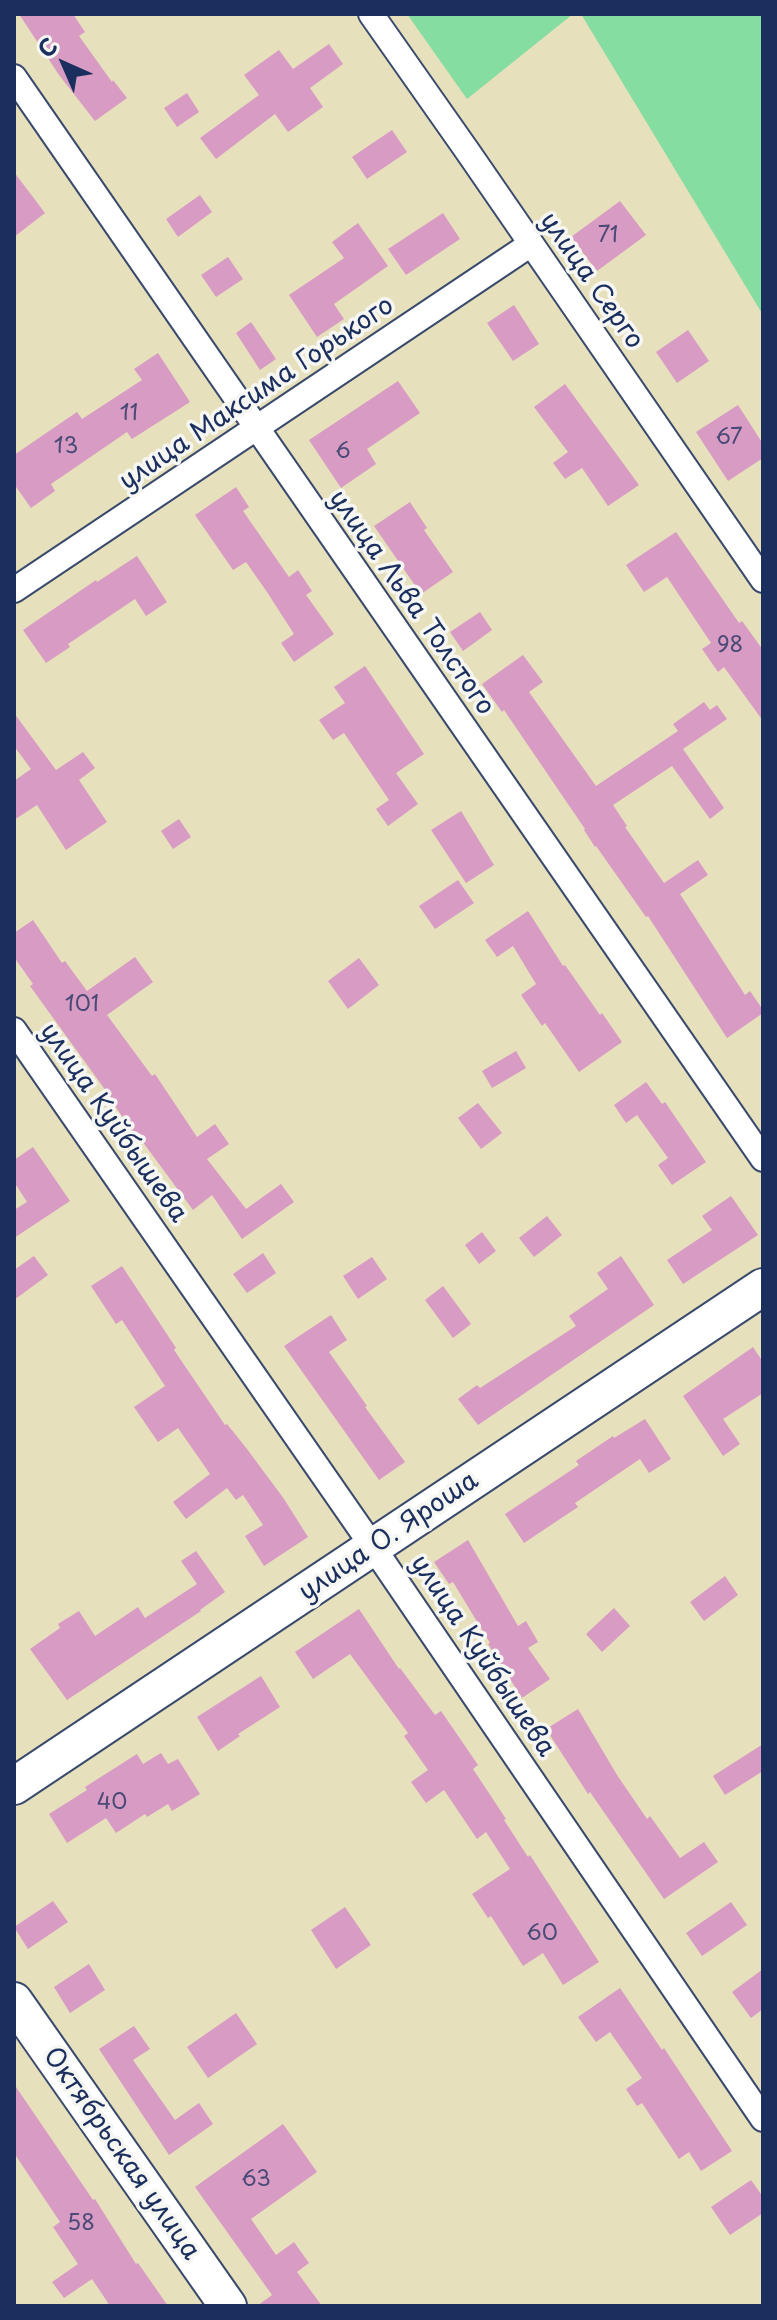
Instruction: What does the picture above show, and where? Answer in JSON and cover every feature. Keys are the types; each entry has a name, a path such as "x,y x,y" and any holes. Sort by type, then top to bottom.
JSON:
{"main road":[{"name":"улица О. Яроша","path":"14,1786 763,1287"},
{"name":"Октябрьская улица","path":"14,2001 228,2306"}],"street":[{"name":"улица Серго","path":"371,14 763,580"},
{"name":"улица Льва Толстого","path":"14,77 763,1159"},
{"name":"улица Максима Горького","path":"14,590 531,244"},
{"name":"улица Куйбышева","path":"14,1030 373,1547 763,2119"}],"green space":[{"path":"407,14 573,14 467,99"},
{"path":"581,14 763,14 763,315"}],"building":[{"path":"19,14 73,14 85,32 79,36 127,98 95,121 59,75"},
{"path":"329,44 343,64 310,88 323,107 288,132 275,114 216,159 200,138 259,95 244,75 279,50 293,69"},
{"path":"187,93 199,112 177,127 164,108"},
{"path":"392,130 407,152 367,179 352,157"},
{"path":"14,172 45,213 14,237"},
{"path":"200,195 212,212 178,237 166,219"},
{"path":"620,201 646,235 597,271 571,237"},
{"path":"443,213 460,239 406,275 388,249"},
{"path":"358,223 388,266 334,304 344,319 317,337 289,295 344,258 332,242"},
{"path":"228,257 243,279 216,297 201,275"},
{"path":"514,305 539,344 513,361 487,323"},
{"path":"251,322 276,359 260,370 236,333"},
{"path":"688,330 709,361 677,383 656,352"},
{"path":"158,353 190,402 132,439 127,432 51,484 55,491 31,508 14,484 14,455 77,412 82,419 142,380 134,369"},
{"path":"398,381 420,413 367,449 376,464 341,488 309,440"},
{"path":"565,384 639,485 608,506 582,468 565,479 553,463 568,452 534,407"},
{"path":"738,405 763,444 763,458 728,481 696,432"},
{"path":"236,487 249,507 243,511 289,577 298,570 312,591 306,595 334,634 294,662 281,643 294,634 267,592 246,562 233,570 195,515"},
{"path":"410,502 427,528 424,530 453,572 421,594 374,526"},
{"path":"676,532 739,623 742,621 763,650 763,721 724,667 718,672 702,649 711,643 667,577 644,592 626,565"},
{"path":"137,556 167,602 146,616 135,599 68,644 70,647 46,663 23,630"},
{"path":"480,612 492,630 463,651 450,632"},
{"path":"523,655 543,682 529,692 596,786 678,731 673,724 704,702 710,710 717,705 727,719 683,749 724,808 710,819 672,766 613,805 664,883 698,860 708,875 680,894 745,995 750,991 763,1010 727,1038 648,916 595,847 504,710 502,712 482,684"},
{"path":"365,666 424,754 396,773 418,804 388,826 376,809 389,800 344,733 333,740 319,720 345,703 334,687"},
{"path":"14,713 56,770 83,752 95,768 79,780 107,822 66,850 37,805 14,820 14,781 31,769 14,746"},
{"path":"461,811 494,865 466,883 431,830"},
{"path":"179,819 191,837 173,849 161,831"},
{"path":"458,880 474,903 435,929 419,906"},
{"path":"528,911 563,966 622,1042 579,1072 521,995 536,984 513,946 497,957 485,940"},
{"path":"33,920 62,963 65,961 87,991 135,957 153,982 107,1015 152,1076 155,1074 197,1137 215,1124 229,1144 207,1159 246,1209 281,1184 294,1202 242,1239 212,1195 193,1210 142,1141 140,1143 30,986 33,984 14,957 14,933"},
{"path":"359,958 379,985 348,1009 328,981"},
{"path":"516,1051 526,1068 492,1088 482,1071"},
{"path":"646,1082 662,1104 665,1102 706,1162 672,1185 658,1165 668,1158 637,1115 626,1123 614,1105"},
{"path":"478,1103 502,1133 481,1149 458,1118"},
{"path":"33,1147 70,1201 14,1238 14,1210 27,1202 14,1182 14,1160"},
{"path":"731,1196 758,1235 683,1284 667,1260 712,1230 702,1216"},
{"path":"547,1216 562,1235 534,1257 519,1238"},
{"path":"482,1232 496,1251 479,1264 465,1245"},
{"path":"263,1253 276,1273 247,1293 233,1274"},
{"path":"34,1256 48,1275 14,1300 14,1270"},
{"path":"621,1256 654,1305 478,1425 458,1399 576,1326 569,1316 608,1289 597,1273"},
{"path":"372,1257 387,1279 358,1299 343,1276"},
{"path":"122,1266 225,1425 247,1449 308,1537 264,1566 245,1536 263,1525 243,1495 236,1500 227,1488 186,1519 173,1502 210,1474 178,1428 158,1442 134,1407 165,1386 122,1320 116,1324 91,1286"},
{"path":"443,1286 471,1324 453,1338 425,1300"},
{"path":"331,1315 347,1340 329,1352 405,1462 379,1480 284,1346"},
{"path":"753,1347 763,1362 763,1393 723,1419 740,1444 723,1456 683,1396"},
{"path":"645,1419 671,1459 649,1473 640,1459 575,1503 578,1507 524,1543 505,1514 579,1465 576,1461"},
{"path":"468,1540 518,1626 526,1621 538,1642 528,1648 550,1679 522,1698 453,1582 449,1584 434,1562"},
{"path":"196,1551 225,1592 67,1700 30,1649 60,1628 58,1624 79,1611 95,1636 138,1607 145,1618 197,1584 181,1561"},
{"path":"725,1576 738,1595 704,1621 690,1602"},
{"path":"614,1608 630,1626 602,1652 586,1634"},
{"path":"359,1609 399,1669 435,1715 441,1711 478,1765 473,1769 504,1820 599,1962 563,1985 543,1953 523,1966 491,1916 488,1918 472,1894 510,1869 486,1832 477,1839 444,1790 426,1803 411,1782 428,1770 404,1736 408,1733 350,1654 313,1679 295,1652"},
{"path":"261,1676 280,1707 218,1751 197,1717"},
{"path":"578,1709 647,1819 650,1816 680,1858 704,1842 718,1862 664,1899 590,1792 588,1794 546,1729"},
{"path":"763,1744 763,1771 725,1795 713,1776"},
{"path":"161,1753 168,1764 178,1759 200,1794 172,1811 168,1804 147,1817 145,1814 116,1833 106,1818 67,1843 49,1814 137,1754 143,1764"},
{"path":"53,1901 68,1922 28,1949 14,1927"},
{"path":"731,1902 747,1925 702,1956 686,1933"},
{"path":"345,1907 371,1945 336,1969 311,1930"},
{"path":"89,1964 105,1990 70,2013 54,1987"},
{"path":"763,1969 763,2009 751,2018 732,1992"},
{"path":"620,1988 732,2151 701,2171 689,2152 679,2159 642,2103 637,2106 626,2089 642,2078 610,2032 596,2042 578,2017"},
{"path":"236,2013 257,2044 208,2078 187,2047"},
{"path":"134,2026 150,2049 133,2060 175,2120 199,2103 213,2124 169,2155 99,2049"},
{"path":"14,2084 168,2306 110,2306 92,2279 64,2298 52,2282 78,2264 53,2227 60,2222 14,2153"},
{"path":"283,2124 317,2172 251,2219 276,2255 294,2242 309,2263 297,2272 322,2306 257,2306 272,2295 195,2187"},
{"path":"751,2180 763,2197 763,2213 730,2235 711,2207"}]}
